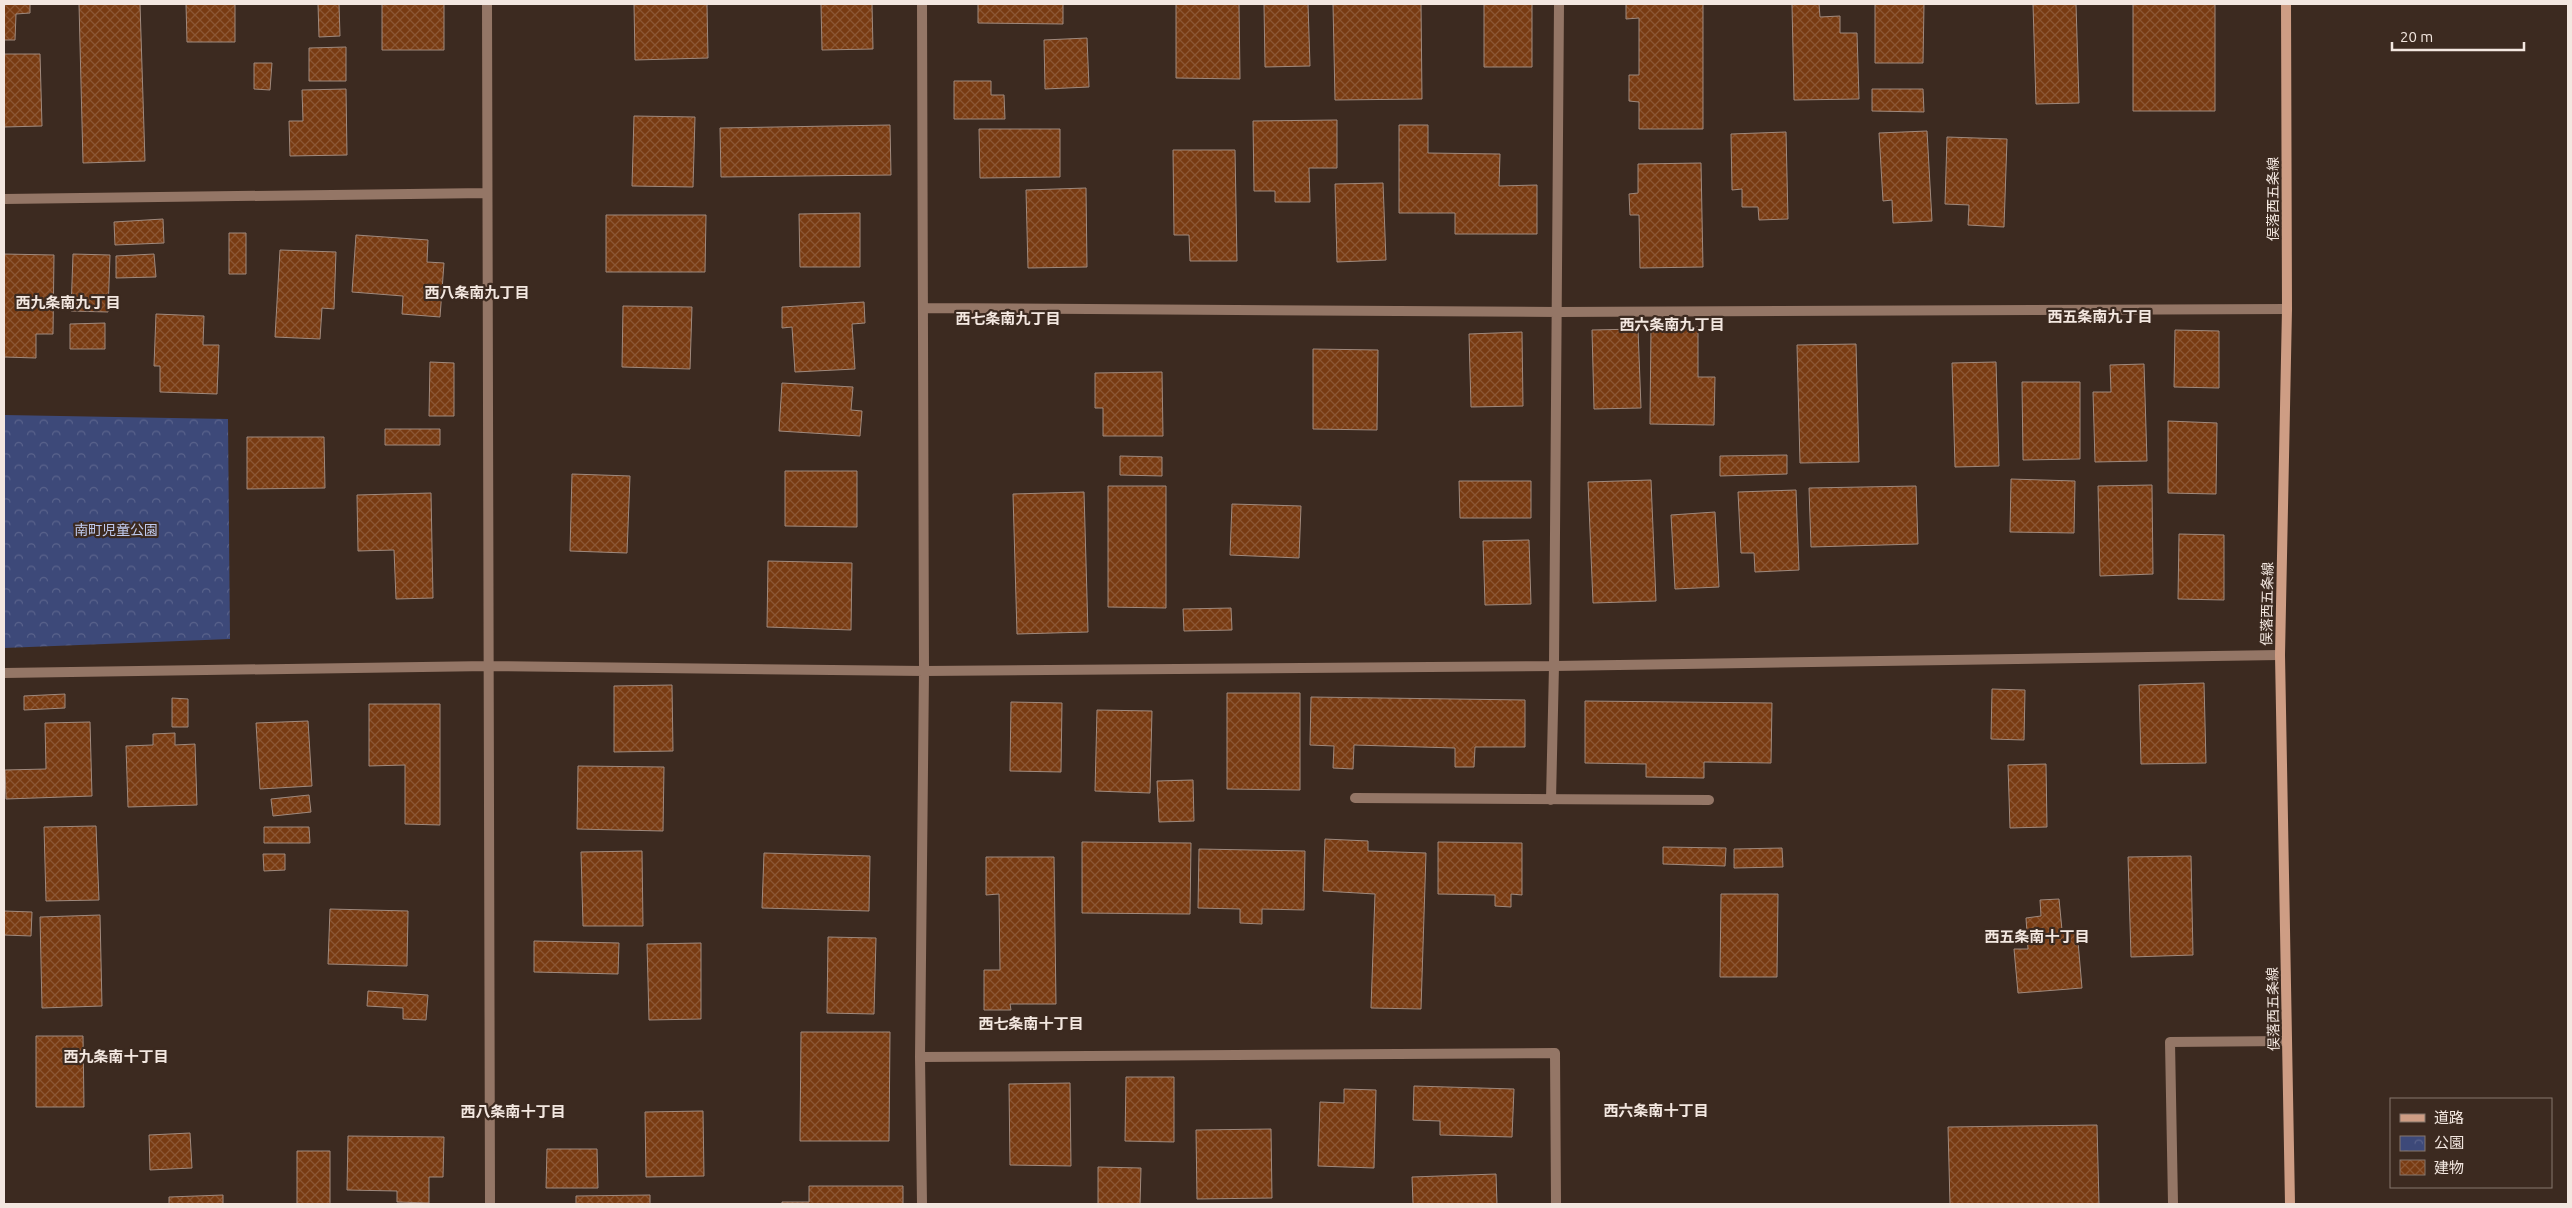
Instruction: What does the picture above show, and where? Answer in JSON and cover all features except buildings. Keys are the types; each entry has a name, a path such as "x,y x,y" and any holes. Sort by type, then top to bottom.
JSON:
{"main road":[{"name":"俣落西五条線","path":"2286,4 2287,309 2280,655 2290,1204"}],"street":[{"path":"487,4 490,1204"},
{"path":"922,4 924,671 920,1057 922,1204"},
{"path":"1551,800 1558,312 1559,4"},
{"path":"4,199 487,193"},
{"path":"923,308 1558,312 2287,309"},
{"path":"4,673 489,666 924,671 1554,666 2280,655"},
{"path":"1354,798 1709,800"},
{"path":"2172,1204 2170,1042 2288,1040"},
{"path":"920,1057 1555,1053 1556,1204"}],"green space":[{"name":"南町児童公園","path":"4,415 228,419 230,639 4,648"}],"district":[{"name":"西八条南九丁目","path":"477,292"},
{"name":"西九条南九丁目","path":"68,302"},
{"name":"西五条南九丁目","path":"2100,316"},
{"name":"西七条南九丁目","path":"1008,318"},
{"name":"西六条南九丁目","path":"1672,324"},
{"name":"西五条南十丁目","path":"2037,936"},
{"name":"西七条南十丁目","path":"1031,1023"},
{"name":"西九条南十丁目","path":"116,1056"},
{"name":"西六条南十丁目","path":"1656,1110"},
{"name":"西八条南十丁目","path":"513,1111"}]}
